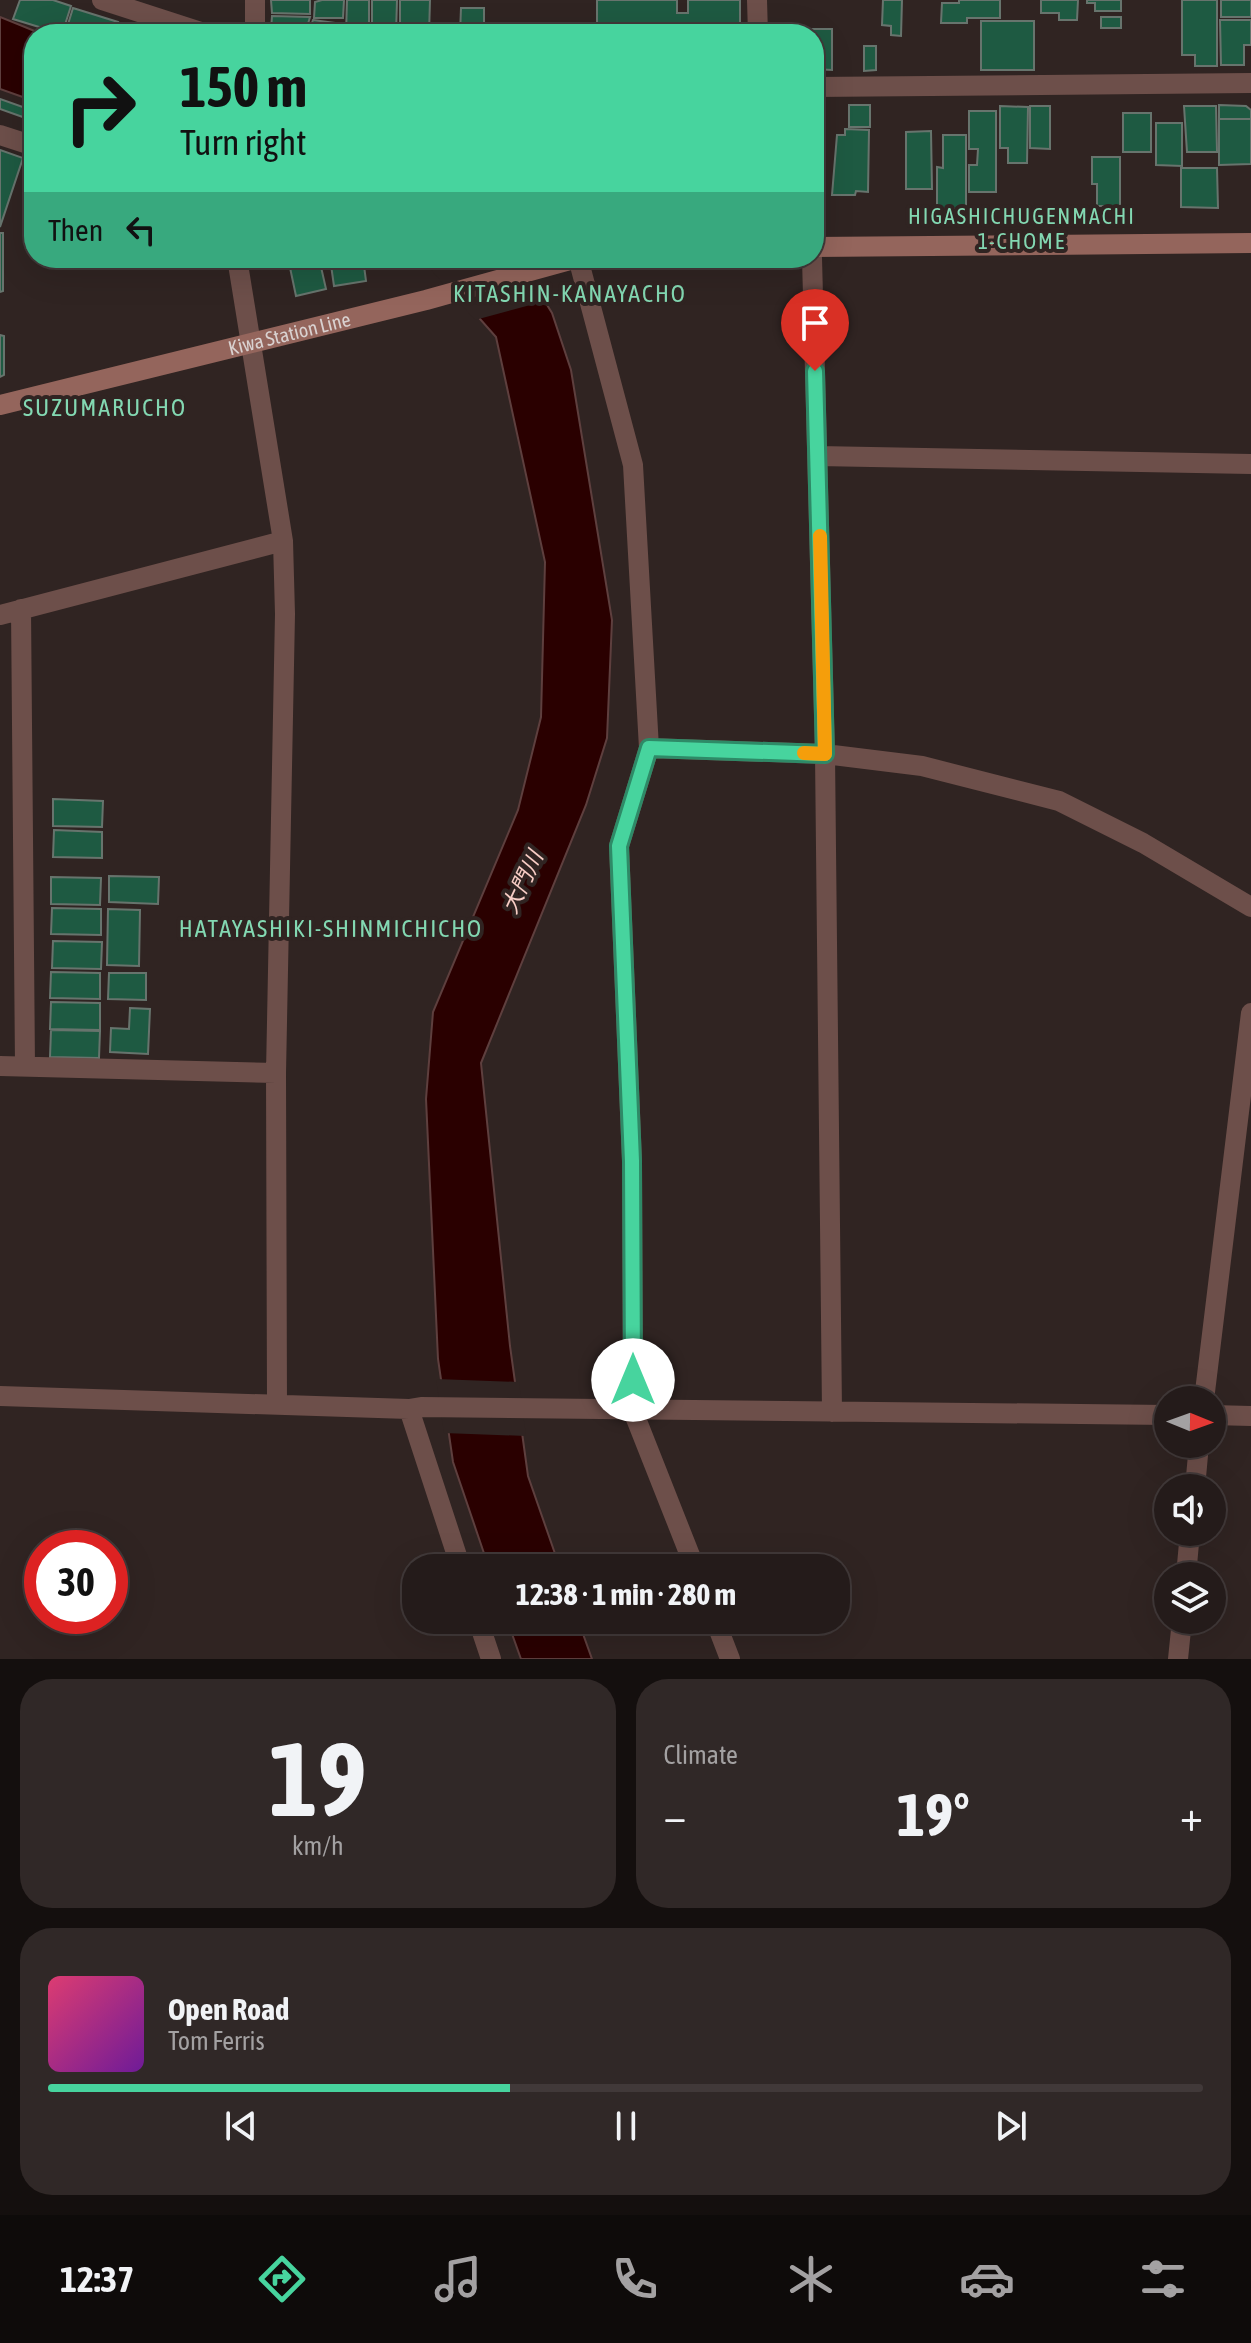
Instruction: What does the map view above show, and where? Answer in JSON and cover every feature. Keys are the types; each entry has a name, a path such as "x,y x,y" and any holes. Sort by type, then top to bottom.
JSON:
{"main road":[{"path":"824,247 1251,243"},
{"name":"Kiwa Station Line","path":"0,405 426,300 538,268"}],"street":[{"path":"102,0 176,24"},
{"path":"255,0 255,24"},
{"path":"757,0 758,24"},
{"path":"824,87 1251,83"},
{"path":"0,135 24,143"},
{"path":"239,268 283,541 285,614 276,1073 277,1404"},
{"path":"581,268 633,465 649,748 619,846 632,1161 633,1411 689,1554"},
{"path":"812,268 825,754 832,1412"},
{"path":"818,456 1251,464"},
{"path":"0,615 283,541"},
{"path":"21,609 25,1066"},
{"path":"649,748 825,754 922,766 1059,801 1143,843 1251,907"},
{"path":"1206,1386 1251,1013"},
{"path":"0,1066 276,1073"},
{"path":"0,1396 415,1408 1154,1415"},
{"path":"415,1408 457,1554"},
{"path":"1226,1415 1251,1416"},
{"path":"483,1634 491,1659"},
{"path":"720,1634 730,1659"},
{"path":"1178,1659 1181,1634"}],"water":[{"path":"0,17 24,27 24,97 0,89"},
{"name":"大門川","path":"435,268 524,268 552,313 571,370 612,620 607,738 586,805 481,1063 510,1346 528,1476 555,1554 484,1554 453,1462 438,1359 426,1099 433,1012 518,810 541,717 545,562 496,337"},
{"path":"512,1634 583,1634 592,1659 521,1659"}],"pier":[{"path":"430,268 529,268 549,300 475,320"},
{"path":"436,1379 519,1382 526,1436 444,1433"}],"building":[{"path":"20,0 53,0 71,6 65,24 29,24 13,19"},
{"path":"271,0 310,0 310,14 272,13"},
{"path":"344,0 343,18 314,18 315,2"},
{"path":"347,0 369,0 369,24 346,24"},
{"path":"372,0 397,0 396,24 372,24"},
{"path":"400,0 430,0 429,24 400,24"},
{"path":"597,0 677,0 677,13 688,13 688,0 740,0 740,24 597,24"},
{"path":"883,0 902,0 901,36 891,35 891,26 882,25"},
{"path":"959,0 1000,0 1000,18 967,18 967,23 941,23 942,3 959,3"},
{"path":"1041,0 1078,0 1077,20 1059,20 1059,13 1041,13"},
{"path":"1087,0 1121,0 1121,11 1095,11 1095,3 1087,3"},
{"path":"1182,0 1217,0 1217,66 1195,66 1195,55 1182,55"},
{"path":"1221,0 1251,0 1251,17 1221,17"},
{"path":"73,8 118,22 117,24 68,24"},
{"path":"461,8 484,8 484,24 460,24"},
{"path":"272,16 310,17 308,24 271,24"},
{"path":"1101,17 1121,17 1121,28 1101,28"},
{"path":"313,20 342,24 312,24"},
{"path":"1220,20 1251,20 1251,45 1244,45 1244,65 1221,65"},
{"path":"981,21 1034,21 1034,70 981,70"},
{"path":"824,29 832,29 832,70 824,70"},
{"path":"864,46 876,46 876,70 864,71"},
{"path":"0,99 24,107 24,117 0,109"},
{"path":"849,105 870,105 870,127 849,127"},
{"path":"1219,105 1246,106 1251,110 1251,119 1219,119"},
{"path":"1000,106 1028,107 1027,163 1008,163 1008,148 1000,148"},
{"path":"1030,106 1050,106 1050,149 1030,148"},
{"path":"1184,106 1216,106 1217,152 1187,152"},
{"path":"969,111 996,111 996,192 969,192 969,165 977,165 978,149 969,149"},
{"path":"1123,113 1151,113 1151,152 1123,152"},
{"path":"1219,119 1251,119 1251,164 1219,165"},
{"path":"1156,123 1182,123 1182,166 1156,165"},
{"path":"845,129 869,130 868,192 832,195 837,135 845,135"},
{"path":"931,131 932,189 906,189 906,132"},
{"path":"943,135 966,135 966,209 937,209 937,167 943,168"},
{"path":"0,150 23,158 0,227"},
{"path":"1092,157 1120,157 1120,206 1097,206 1097,184 1092,184"},
{"path":"1181,168 1217,168 1218,208 1181,207"},
{"path":"0,233 3,233 3,291 0,292"},
{"path":"290,268 321,268 326,289 296,296"},
{"path":"331,268 364,268 366,281 334,286"},
{"path":"0,335 4,336 4,375 0,377"},
{"path":"53,799 103,801 102,827 53,826"},
{"path":"54,830 102,832 102,858 53,857"},
{"path":"109,876 159,877 158,904 109,902"},
{"path":"51,877 101,878 100,905 51,904"},
{"path":"52,908 101,909 101,935 51,934"},
{"path":"108,909 140,910 139,966 107,965"},
{"path":"53,941 102,942 101,969 52,968"},
{"path":"51,972 100,973 100,999 50,998"},
{"path":"109,973 146,973 146,1000 108,999"},
{"path":"51,1002 100,1003 100,1030 50,1029"},
{"path":"130,1008 150,1009 148,1054 110,1052 111,1028 129,1029"},
{"path":"51,1030 100,1031 99,1058 50,1057"}],"slow traffic":[{"path":"804,753 825,754 820,536"}],"district":[{"name":"HIGASHICHUGENMACHI 1-CHOME","path":"1022,228"},
{"name":"KITASHIN-KANAYACHO","path":"570,294"},
{"name":"SUZUMARUCHO","path":"105,408"},
{"name":"HATAYASHIKI-SHINMICHICHO","path":"331,929"}],"route":[{"path":"633,1380 632,1161 619,846 649,748 825,754 815,371"}]}
